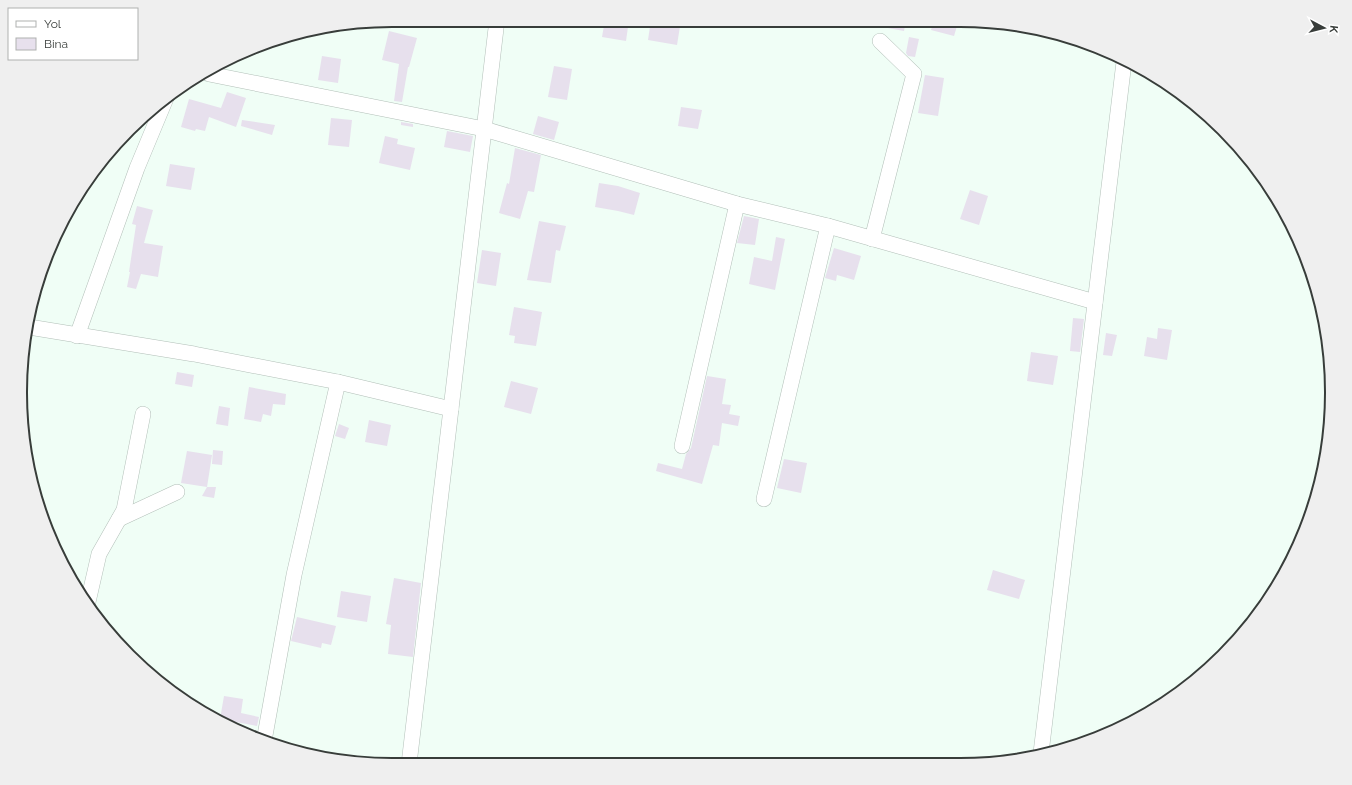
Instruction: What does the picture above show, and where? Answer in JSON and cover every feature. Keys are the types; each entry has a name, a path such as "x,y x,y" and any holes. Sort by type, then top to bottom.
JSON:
{"street":[{"path":"410,758 496,27"},
{"path":"872,239 914,74 880,41"},
{"path":"1042,749 1123,66"},
{"path":"212,75 484,129 737,204 828,226 1096,302"},
{"path":"77,336 137,168 161,111"},
{"path":"682,446 737,204"},
{"path":"764,499 828,226"},
{"path":"33,328 194,354 338,382 451,409"},
{"path":"265,735 294,575 338,382"},
{"path":"89,596 99,554 124,510 143,414"},
{"path":"118,519 177,492"}],"building":[{"path":"604,27 628,27 626,41 602,37"},
{"path":"650,27 680,27 677,45 648,40"},
{"path":"882,27 905,27 904,31"},
{"path":"932,27 957,27 954,36 931,30"},
{"path":"389,31 417,38 408,67 402,102 394,101 399,64 382,60"},
{"path":"909,37 919,39 915,57 908,56 906,53"},
{"path":"322,56 341,59 338,83 318,80"},
{"path":"554,66 572,69 567,100 548,97"},
{"path":"925,75 944,78 938,116 918,113"},
{"path":"227,92 246,98 236,127 209,117 205,131 196,129 195,131 181,127 189,99 221,108"},
{"path":"681,107 702,110 698,129 678,126"},
{"path":"538,116 559,122 554,140 533,134"},
{"path":"331,118 352,120 349,147 328,145"},
{"path":"242,120 275,125 272,135 241,126"},
{"path":"401,122 413,124 413,127 401,125"},
{"path":"447,131 473,136 470,152 444,147"},
{"path":"385,136 398,139 397,144 415,148 410,170 379,163"},
{"path":"515,148 541,155 534,192 528,191 520,219 499,213 507,183 509,184"},
{"path":"170,164 195,168 191,190 166,186"},
{"path":"599,183 618,186 640,193 634,215 595,207"},
{"path":"970,190 988,196 979,225 960,219"},
{"path":"137,206 153,210 144,243 163,246 158,277 141,274 136,289 127,287 136,225 132,224"},
{"path":"744,216 759,219 755,245 737,243"},
{"path":"539,221 566,226 560,251 556,250 551,283 527,280"},
{"path":"776,237 785,239 775,290 749,284 754,257 772,261"},
{"path":"834,248 861,256 854,280 837,275 836,281 825,278"},
{"path":"482,250 501,253 496,286 477,283"},
{"path":"514,307 542,312 536,346 514,343 515,336 509,335"},
{"path":"1073,318 1084,319 1080,352 1070,351"},
{"path":"1158,328 1172,330 1167,360 1144,356 1147,337 1157,339"},
{"path":"1106,333 1117,335 1112,356 1103,355"},
{"path":"1031,352 1058,356 1053,385 1027,381"},
{"path":"177,372 194,375 192,387 175,384"},
{"path":"707,376 726,379 722,404 731,405 729,414 740,416 738,426 722,423 719,446 713,445 702,484 656,471 658,463 682,469 686,454 691,448"},
{"path":"511,381 538,388 531,414 504,407"},
{"path":"249,387 286,394 285,405 273,404 271,416 263,414 261,422 244,419"},
{"path":"219,406 230,408 228,426 216,424"},
{"path":"369,420 391,425 387,446 365,442"},
{"path":"339,424 349,428 345,439 335,436"},
{"path":"213,450 223,451 222,465 212,464"},
{"path":"187,451 212,455 207,487 181,483"},
{"path":"784,459 807,463 801,493 777,488"},
{"path":"207,487 216,487 214,498 202,496"},
{"path":"993,570 1025,580 1019,599 987,590"},
{"path":"394,578 421,583 413,657 388,654 391,625 386,624"},
{"path":"341,591 371,596 367,622 337,617"},
{"path":"297,617 336,626 331,645 322,643 321,648 291,641"},
{"path":"224,696 243,699 241,713 259,717 257,726 235,722 221,715"}]}
